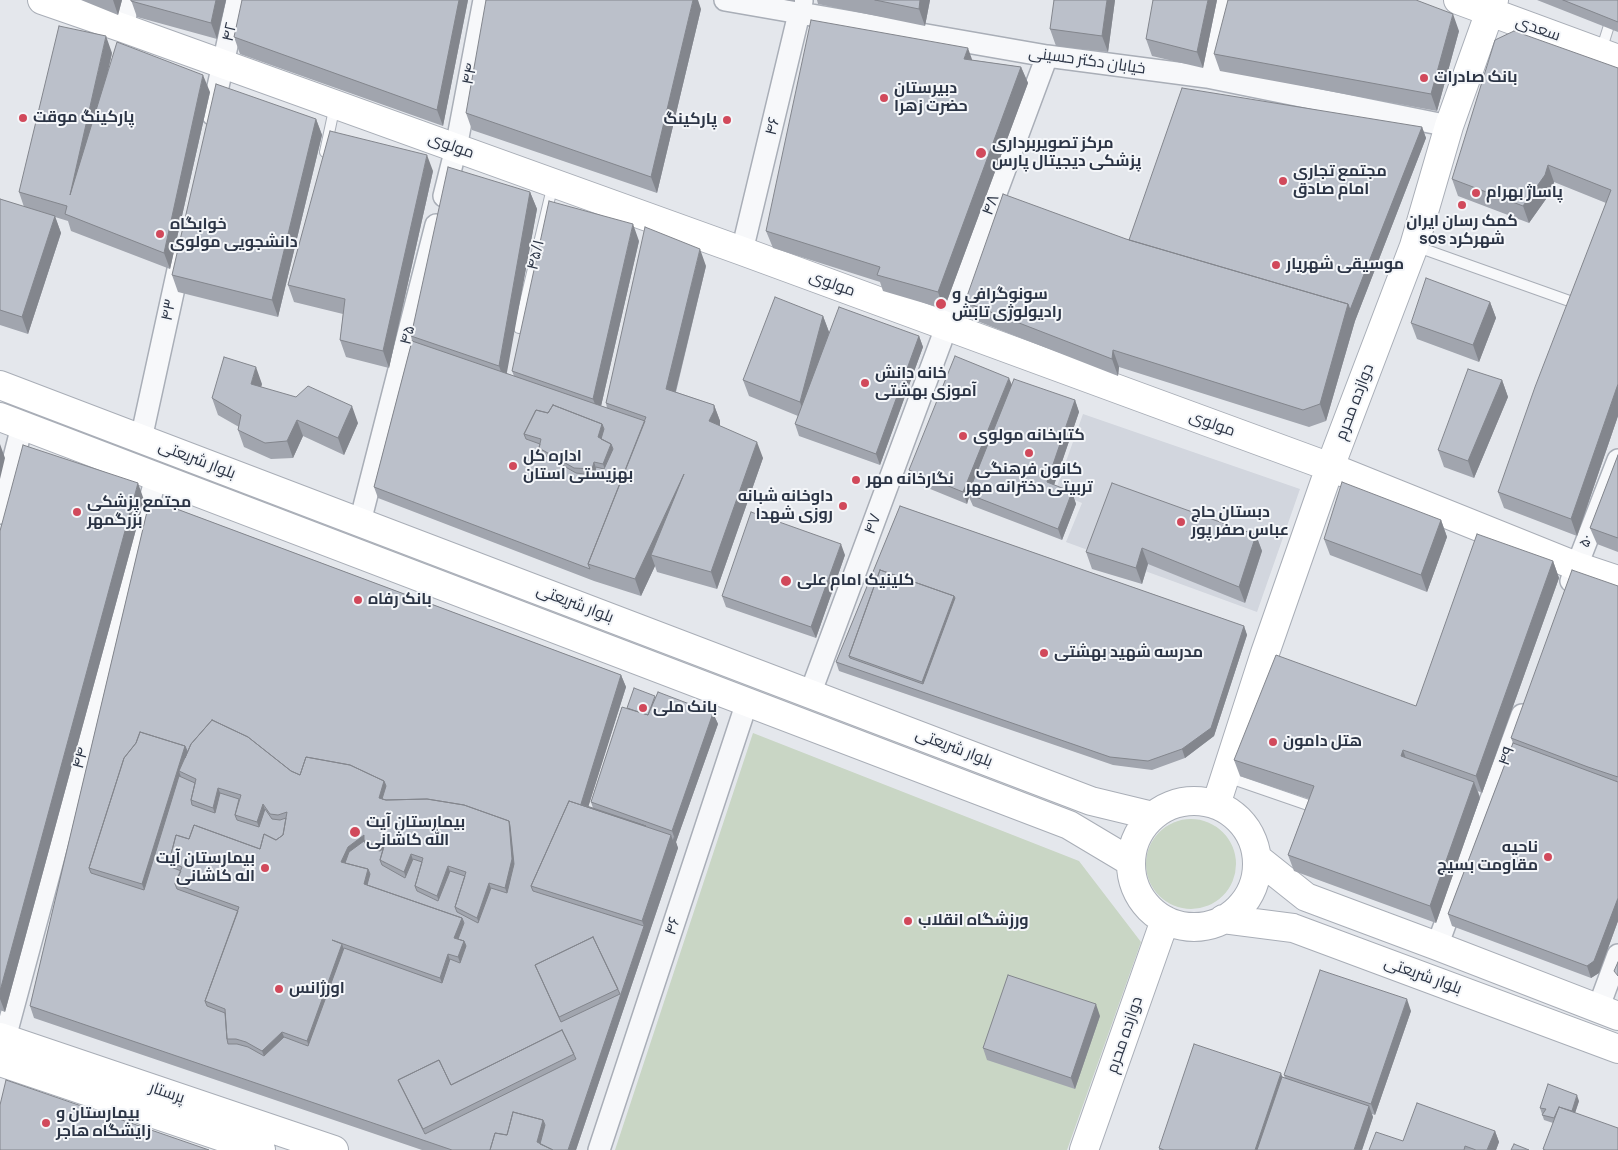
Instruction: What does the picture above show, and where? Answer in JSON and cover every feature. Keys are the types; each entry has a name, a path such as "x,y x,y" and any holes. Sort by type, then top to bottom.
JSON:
{"main road":[{"name":"مولوی","path":"42,0 122,32 222,64 336,104 553,183 655,224 742,251 1330,467 1576,566 1618,580"},
{"name":"سعدی","path":"1458,0 1492,6 1609,55"},
{"name":"دوازده محرم","path":"1216,805 1269,655 1330,467 1414,246 1449,126 1492,6"},
{"name":"بلوار شریعتی","path":"0,385 1091,801 1153,816"},
{"name":"بلوار شریعتی","path":"11,422 1068,825 1131,862"},
{"path":"1200,801 1216,805 1232,813 1245,825 1253,841 1257,858 1256,876 1250,894 1239,909 1223,919 1207,925 1189,926 1165,920 1147,905 1138,892 1133,878 1131,862 1134,845 1142,829 1153,816 1167,807 1183,802 1200,801"},
{"name":"بلوار شریعتی","path":"1257,858 1306,897 1608,1012"},
{"name":"بلوار شریعتی","path":"1223,919 1293,928 1618,1049"},
{"name":"دوازده محرم","path":"1084,1150 1165,920"},
{"name":"پرستار","path":"2,1046 261,1150"},
{"name":"پرستار","path":"2,1046 334,1150"}],"street":[{"path":"122,32 129,0"},
{"name":"۴۲","path":"222,64 237,0"},
{"name":"۴۴","path":"456,148 484,0"},
{"name":"خیابان دکتر حسینی","path":"725,0 801,7 1047,56 1207,77 1449,126"},
{"path":"1207,77 1225,0"},
{"name":"۴۶","path":"742,251 801,7"},
{"name":"۴۸","path":"946,326 1047,56"},
{"path":"208,131 222,64"},
{"name":"۴۵","path":"360,522 456,148"},
{"name":"۴۳","path":"141,439 185,237"},
{"name":"۴۷","path":"810,694 946,326"},
{"path":"0,513 11,422"},
{"name":"۵۰","path":"1576,566 1618,460"},
{"name":"۴۴","path":"2,1046 156,477"},
{"path":"1563,603 1576,566"},
{"name":"۴۹","path":"1437,946 1529,696"},
{"name":"۴۶","path":"600,1150 747,702"},
{"path":"1608,1012 1618,955"}],"lane":[{"path":"1609,55 1617,0"},
{"path":"322,162 336,104"},
{"name":"۴۵/۱","path":"518,328 553,183"},
{"path":"1414,246 1575,303"},
{"path":"1226,777 1311,806"}],"shaded area":[{"name":"دبستان حاج عباس صفر پور","path":"1083,414 1300,489 1257,612 1066,542 1082,503 1055,492"}],"green space":[{"name":"ورزشگاه انقلاب","path":"753,733 1079,861 1141,942 1067,1150 615,1150"},
{"path":"1191,819 1208,823 1223,832 1232,847 1236,864 1232,881 1223,896 1208,905 1191,909 1174,905 1159,896 1150,881 1146,864 1150,847 1159,832 1174,823"}],"building":[{"path":"131,0 216,0 211,23"},
{"path":"242,0 459,0 437,110 234,37"},
{"path":"486,0 693,0 651,177 466,113"},
{"path":"875,0 920,0 919,9"},
{"path":"1054,0 1107,0 1102,36 1050,29"},
{"path":"1153,0 1208,0 1197,52 1146,39"},
{"path":"1228,0 1416,0 1453,14 1431,94 1214,54"},
{"path":"1563,0 1618,0 1618,22"},
{"path":"811,20 968,48 964,59 1021,67 938,292 877,275 880,267 766,231"},
{"path":"59,26 106,36 70,195 117,42 203,75 164,253 65,214 67,206 19,192"},
{"path":"1514,31 1618,68 1618,384 1571,519 1498,492 1535,387 1611,190 1548,165 1545,175 1523,206 1452,179 1495,40"},
{"path":"216,84 316,119 272,300 172,275"},
{"name":"مجتمع تجاری امام صادق","path":"1182,88 1422,127 1350,310 1348,304 1129,240"},
{"path":"330,131 427,155 383,351 340,340 345,299 288,285"},
{"path":"448,167 530,192 499,366 411,336"},
{"path":"1003,194 1126,239 1348,304 1320,404 1303,410 1113,350 1112,359 965,302"},
{"path":"0,199 55,216 22,317 0,310"},
{"path":"549,201 633,224 593,399 512,371"},
{"path":"645,227 700,249 666,389 714,405 714,411 709,421 757,442 711,572 651,555 684,474 635,579 588,564 646,417 606,403"},
{"path":"1426,278 1490,302 1473,345 1411,323"},
{"path":"775,297 823,316 800,402 743,380"},
{"name":"خانه دانش آموزی بهشتی","path":"839,307 919,336 876,454 795,424"},
{"name":"اداره کل بهزیستی استان","path":"412,341 645,421 588,564 590,569 374,487","holes":["553,405 602,424 604,429 601,439 611,444 613,449 604,469 596,467 594,475 576,473 541,453 540,444 526,439 524,434 536,410 548,413"]},
{"name":"کتابخانه مولوی","path":"955,356 1009,378 963,492 909,470"},
{"path":"224,357 256,367 251,384 296,397 308,386 352,406 338,438 297,420 287,441 265,443 238,430 241,415 212,398"},
{"path":"1468,369 1502,380 1468,461 1438,450"},
{"name":"کانون فرهنگی تربیتی دخترانه مهر","path":"1014,379 1075,400 1047,482 1072,492 1058,529 968,494"},
{"path":"553,405 602,424 598,437 611,444 603,464 594,462 592,469 574,468 539,448 541,439 524,434 536,410 548,413"},
{"path":"23,445 138,483 0,991 0,531"},
{"path":"1618,455 1618,538 1590,528"},
{"path":"1342,482 1441,520 1421,575 1324,539"},
{"path":"1112,483 1256,535 1239,587 1142,548 1136,568 1086,552"},
{"name":"بیمارستان آیت الله کاشانی","path":"150,499 621,675 581,804 646,826 569,801 531,886 533,891 644,926 568,1150 553,1150 540,1144 545,1125 543,1120 513,1112 507,1135 495,1133 490,1150 452,1150 30,1006","holes":["212,720 248,737 291,771 300,775 306,757 350,765 384,781 386,786 382,799 427,799 464,805 509,821 514,864 507,893 491,888 478,923 457,912 455,907 465,876 450,871 438,901 417,891 415,886 422,862 413,859 405,878 382,865 380,860 383,849 380,851 369,848 364,841 349,852 345,863 368,869 370,874 367,885 462,918 464,923 458,939 464,941 466,946 460,963 450,959 442,983 344,948 308,1046 284,1037 264,1056 248,1047 228,1044 225,1013 207,1006 205,1001 238,911 177,889 175,884 181,871 171,867 169,862 176,835 189,839 194,825 260,849 264,834 276,840 283,835 286,818 280,820 272,819 265,809 259,827 237,820 235,815 239,799 220,793 215,813 192,805 191,800 195,783 179,776 144,890 91,873 89,868 124,758 136,743 140,732 185,746 187,751 185,758 191,744","593,937 620,994 561,1022 535,965","562,1030 576,1059 425,1134 398,1080 439,1060 451,1085"]},
{"name":"مدرسه شهید بهشتی","path":"900,506 1244,626 1211,728 1182,749 1148,761 1110,757 836,662","holes":["880,570 954,596 955,598 923,684 850,658 849,656"]},
{"name":"کلینیک امام علی","path":"751,512 841,544 811,627 722,596"},
{"path":"1477,534 1553,561 1476,776 1403,750 1401,756 1474,782 1430,906 1288,855 1314,786 1234,760 1276,655 1416,706"},
{"path":"880,570 954,596 922,682 849,656"},
{"path":"1572,570 1618,586 1618,777 1511,738"},
{"name":"بانک ملی","path":"634,688 655,696 648,715 627,708"},
{"path":"658,692 713,713 672,831 591,802 622,707 648,715"},
{"name":"بیمارستان آیت اله کاشانی","path":"212,720 248,737 291,771 300,775 306,757 350,765 384,781 379,798 386,800 427,799 464,805 509,821 512,859 505,888 489,883 477,918 455,907 466,872 448,866 437,896 415,886 423,858 411,854 404,872 380,860 386,840 378,846 364,840 364,835 348,847 341,862 368,869 364,884 462,918 454,938 464,941 458,957 448,954 440,978 332,940 342,944 307,1041 282,1032 262,1051 246,1042 227,1039 225,1009 205,1001 239,907 175,884 182,867 169,862 176,835 189,839 194,825 260,849 264,834 276,840 283,835 287,812 278,815 270,814 263,804 257,822 235,815 241,795 218,788 213,808 191,800 196,779 179,771 191,744"},
{"path":"140,732 185,746 142,884 89,868 124,758 136,743"},
{"name":"ناحیه مقاومت بسیج","path":"1513,743 1618,782 1618,898 1594,961 1587,966 1448,914"},
{"path":"569,801 671,835 642,921 531,886"},
{"path":"593,937 618,989 559,1017 535,965"},
{"path":"1618,962 1618,976 1614,971"},
{"path":"1320,970 1407,999 1371,1104 1284,1075"},
{"path":"1008,975 1096,1004 1071,1078 983,1048"},
{"path":"562,1030 574,1054 423,1129 398,1080 439,1060 451,1085"},
{"path":"1194,1044 1281,1073 1255,1150 1164,1150 1159,1148"},
{"path":"1282,1077 1369,1106 1354,1150 1257,1150"},
{"path":"6,1080 209,1150 0,1150 0,1105"},
{"path":"1548,1084 1577,1095 1572,1111 1559,1107 1554,1118 1542,1115 1546,1109 1540,1108"},
{"path":"1417,1103 1495,1131 1487,1150 1476,1150 1465,1146 1464,1150 1369,1150 1376,1132 1403,1141"},
{"path":"1559,1107 1618,1128 1618,1150 1543,1149"},
{"path":"513,1112 543,1120 537,1142 553,1150 490,1150 495,1133 507,1135"},
{"path":"1514,1144 1529,1150 1511,1150"}],"place":[{"name":"بانک صادرات","path":"1424,78"},
{"name":"دبیرستان حضرت زهرا","path":"884,98"},
{"name":"پارکینگ موقت","path":"23,118"},
{"name":"پارکینگ","path":"727,120"},
{"name":"مرکز تصویربرداری پزشکی دیجیتال پارس","path":"981,153"},
{"name":"مجتمع تجاری امام صادق","path":"1283,181"},
{"name":"پاساژ بهرام","path":"1476,193"},
{"name":"کمک رسان ایران sos شهرکرد","path":"1462,205"},
{"name":"خوابگاه دانشجویی مولوی","path":"160,234"},
{"name":"موسیقی شهریار","path":"1276,265"},
{"name":"سونوگرافی و رادیولوژی تابش","path":"941,304"},
{"name":"خانه دانش آموزی بهشتی","path":"865,383"},
{"name":"کتابخانه مولوی","path":"963,436"},
{"name":"کانون فرهنگی تربیتی دخترانه مهر","path":"1029,453"},
{"name":"اداره کل بهزیستی استان","path":"513,466"},
{"name":"نگارخانه مهر","path":"856,480"},
{"name":"داوخانه شبانه روزی شهدا","path":"843,506"},
{"name":"مجتمع پزشکی بزرگمهر","path":"77,512"},
{"name":"دبستان حاج عباس صفر پور","path":"1181,522"},
{"name":"کلینیک امام علی","path":"786,581"},
{"name":"بانک رفاه","path":"358,600"},
{"name":"مدرسه شهید بهشتی","path":"1044,653"},
{"name":"بانک ملی","path":"643,708"},
{"name":"هتل دامون","path":"1273,742"},
{"name":"بیمارستان آیت الله کاشانی","path":"355,832"},
{"name":"ناحیه مقاومت بسیج","path":"1548,857"},
{"name":"بیمارستان آیت اله کاشانی","path":"265,868"},
{"name":"ورزشگاه انقلاب","path":"908,921"},
{"name":"اورژانس","path":"279,989"},
{"name":"بیمارستان و زایشگاه هاجر","path":"46,1123"}]}
